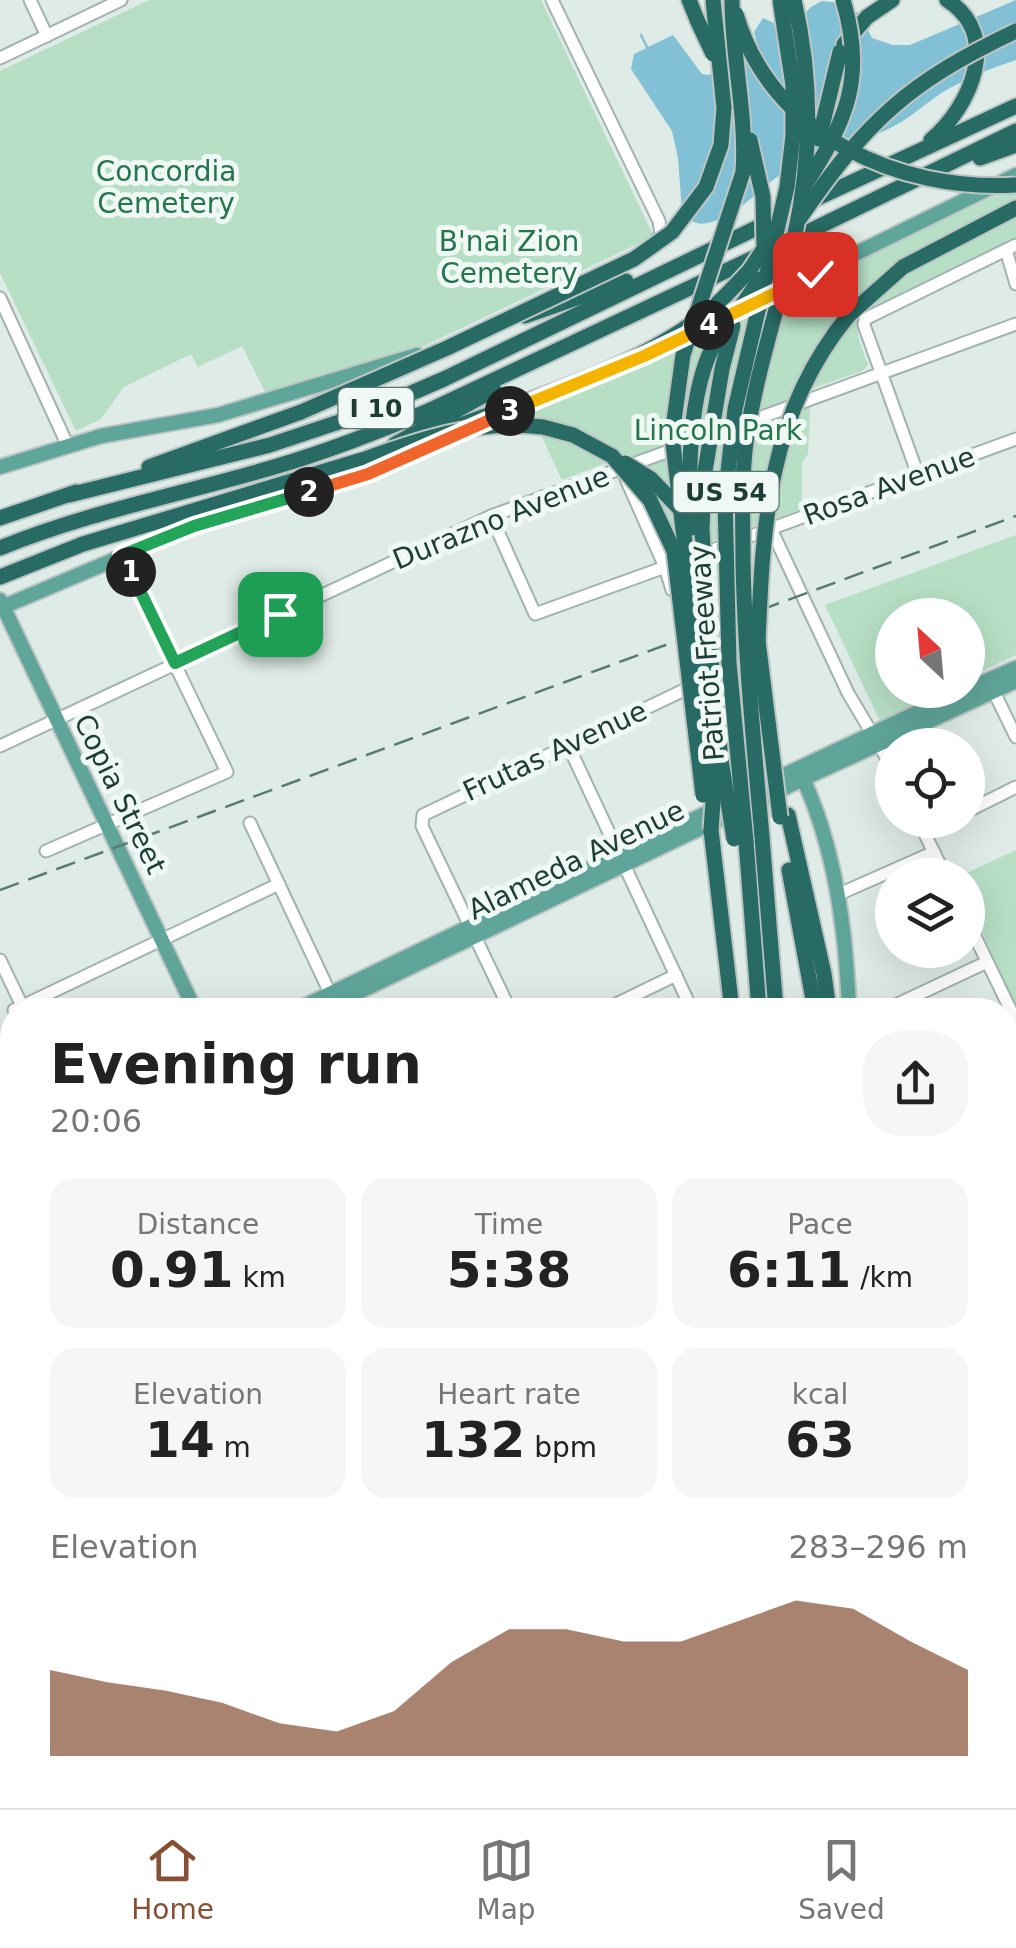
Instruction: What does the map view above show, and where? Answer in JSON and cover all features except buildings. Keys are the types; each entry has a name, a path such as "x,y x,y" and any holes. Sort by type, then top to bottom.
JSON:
{"highway":[{"path":"689,0 751,142 760,182 766,230 755,323"},
{"path":"69,494 300,412 447,348 634,259 672,232 706,187 721,145 724,108 713,0"},
{"path":"732,0 747,44 766,78 802,118 827,137 877,164 930,181 961,186 1016,185"},
{"path":"731,998 713,856 713,802 694,595 674,466 673,423 684,355 743,172 732,0"},
{"name":"Patriot Freeway","path":"739,840 725,498 735,409 787,187 792,136 790,54 780,0"},
{"name":"Patriot Freeway","path":"775,998 745,640 743,470 749,424 796,230 810,104 807,62 794,0"},
{"path":"796,230 840,52 845,0"},
{"path":"0,577 106,537 250,495 439,432 657,346 694,324 749,271 824,156 848,108 854,80 845,0"},
{"path":"916,152 936,136 960,105 977,64 977,40 963,12 947,0"},
{"path":"840,52 867,17 887,3"},
{"path":"758,998 739,840 721,760 702,530 704,478 733,322 830,174 880,116 943,67 1016,31"},
{"path":"455,339 664,268 1011,107"},
{"name":"I 10","path":"3,546 344,444 426,412 1016,131"},
{"path":"700,283 738,273 962,166 1016,145"},
{"path":"758,642 768,502 786,425 812,365 863,300 903,267 1016,208"},
{"name":"I 10","path":"0,518 69,494 182,468 330,426 444,379 664,268"},
{"path":"304,494 594,340 637,313"},
{"path":"694,595 696,570 688,484 690,437 704,375 724,328 733,322"},
{"path":"439,432 501,425 543,427 573,436 651,479 690,524 715,582 730,663"},
{"path":"617,462 650,500 674,551 694,735 711,830"},
{"path":"743,544 750,568 813,998"},
{"path":"761,566 784,816 827,998"},
{"path":"808,982 808,998"}],"main road":[{"path":"1,605 194,526 368,474 452,434 644,356 1016,175"},
{"path":"0,467 67,444 218,415 455,339"},
{"name":"Copia Street","path":"1,605 189,998"},
{"name":"Alameda Avenue","path":"985,682 1016,668"},
{"name":"Alameda Avenue","path":"904,728 1016,681"},
{"name":"Alameda Avenue","path":"898,728 934,708"},
{"name":"Alameda Avenue","path":"343,998 471,932 875,740"},
{"path":"801,774 821,829 837,895 847,998"}],"street":[{"path":"30,0 47,36"},
{"path":"0,58 121,0"},
{"path":"455,339 659,237 661,231 552,0"},
{"path":"918,475 880,373 865,319 1011,247 1016,284"},
{"path":"0,298 6,326 67,444"},
{"name":"Durazno Avenue","path":"0,746 491,516 617,462 1016,324"},
{"name":"Rosa Avenue","path":"491,516 536,614 1016,439"},
{"path":"617,462 672,590"},
{"path":"770,529 875,738"},
{"path":"46,852 227,772 122,555"},
{"path":"993,690 1016,737"},
{"name":"Frutas Avenue","path":"471,932 422,826 421,820 428,812 682,691"},
{"path":"568,745 687,998"},
{"path":"985,802 1016,787"},
{"path":"250,823 328,998"},
{"path":"927,838 937,858"},
{"path":"837,895 934,852"},
{"path":"41,998 279,884"},
{"path":"471,932 504,998"},
{"path":"985,958 1004,998"},
{"path":"0,960 14,998"},
{"path":"911,998 987,962"},
{"path":"629,998 676,975"}],"green space":[{"name":"Concordia Cemetery","path":"149,0 541,0 652,233 650,238 420,348 266,394 242,346 198,367 191,354 124,387 101,419 76,431 0,273 0,71"},
{"name":"Lincoln Park","path":"1016,186 1016,237 864,311 858,331 868,365 862,371 811,389 808,454 802,463 802,509 672,555 628,455 562,480 533,418 514,418 512,413 647,364"},
{"path":"1016,535 1016,655 985,670 985,598 875,598 875,708 906,708 880,721 825,605"},
{"path":"1016,850 1016,998 1012,998 985,938 985,864"}],"water":[{"path":"1016,0 1016,60 958,84 902,122 791,168 737,210 719,219 696,223 682,211 672,131 631,69 634,54 673,35 702,74 708,75 760,53 754,32 763,18 780,26 793,26 822,1 859,13 872,38 893,45 910,45"}],"waterway":[{"path":"641,35 647,47"}],"railway":[{"path":"0,890 1016,516"}],"route":[{"path":"280,614 175,663 122,555 194,526 368,474 452,434 644,356 815,274"}],"park label":[{"name":"B'nai Zion Cemetery","path":"509,257"}]}
